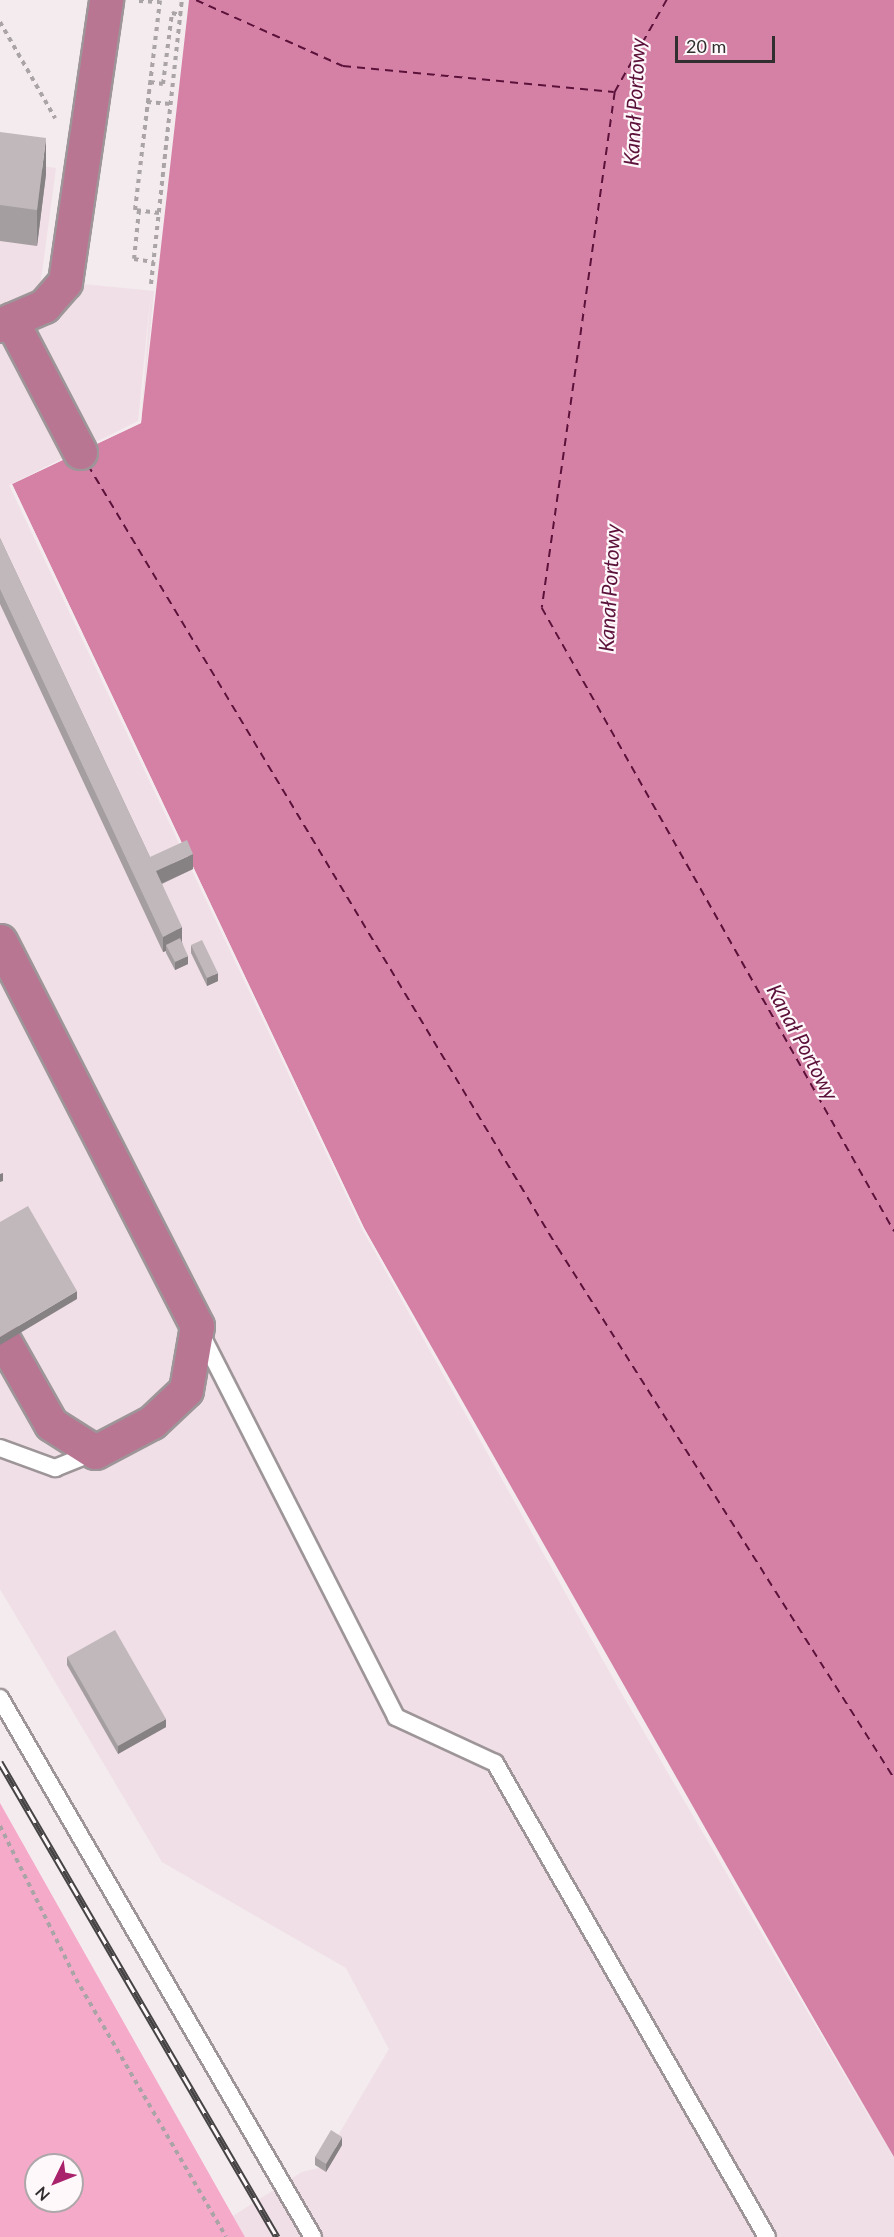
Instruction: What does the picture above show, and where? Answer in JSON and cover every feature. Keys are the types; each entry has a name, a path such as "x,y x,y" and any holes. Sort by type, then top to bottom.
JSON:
{"highway":[{"path":"80,452 5,323 57,297 65,282 106,0"},
{"path":"0,941 197,1326 186,1390 152,1422 95,1452 51,1424 0,1334"}],"lane":[{"path":"197,1326 396,1717 495,1763 767,2237"},
{"path":"0,1448 56,1468 95,1452"},
{"path":"0,1698 313,2237"}],"path":[{"path":"132,0 160,1 135,210 159,213"},
{"path":"151,284 182,0"},
{"path":"150,82 163,84 171,13 181,15"},
{"path":"0,22 56,121"},
{"path":"147,102 171,105"},
{"path":"139,210 134,259 154,262"},
{"path":"0,1826 76,1979 226,2237"}],"shaded area":[{"path":"0,161 56,168 41,280 154,291 141,423 12,484 364,1228 625,1694 894,2157 894,2237 245,2237 233,2216 302,2172 319,2168 389,2049 346,1968 162,1862 0,1589"},
{"path":"0,1803 245,2237 0,2237"}],"water":[{"name":"Kanał Portowy","path":"189,0 894,0 894,2157 625,1694 364,1228 12,484 141,423"}],"pier":[{"path":"151,291 141,423 12,484 364,1228 894,2160 623,1696 362,1229 9,485 138,421"}],"building":[{"path":"0,132 46,138 37,210 0,205"},
{"path":"0,538 150,857 187,840 193,854 156,871 182,927 163,937 0,589"},
{"path":"180,938 188,956 175,962 166,945"},
{"path":"202,940 218,973 207,978 191,945"},
{"path":"28,1206 77,1291 0,1337 0,1222"},
{"path":"115,1630 166,1719 118,1746 67,1657"},
{"path":"331,2130 342,2137 326,2164 315,2157"}],"ferry route":[{"path":"196,0 343,66 614,92"},
{"path":"667,0 615,92 542,608 894,1231"},
{"path":"88,465 558,1248 894,1778"}],"railway":[{"path":"0,1762 277,2237"}]}
